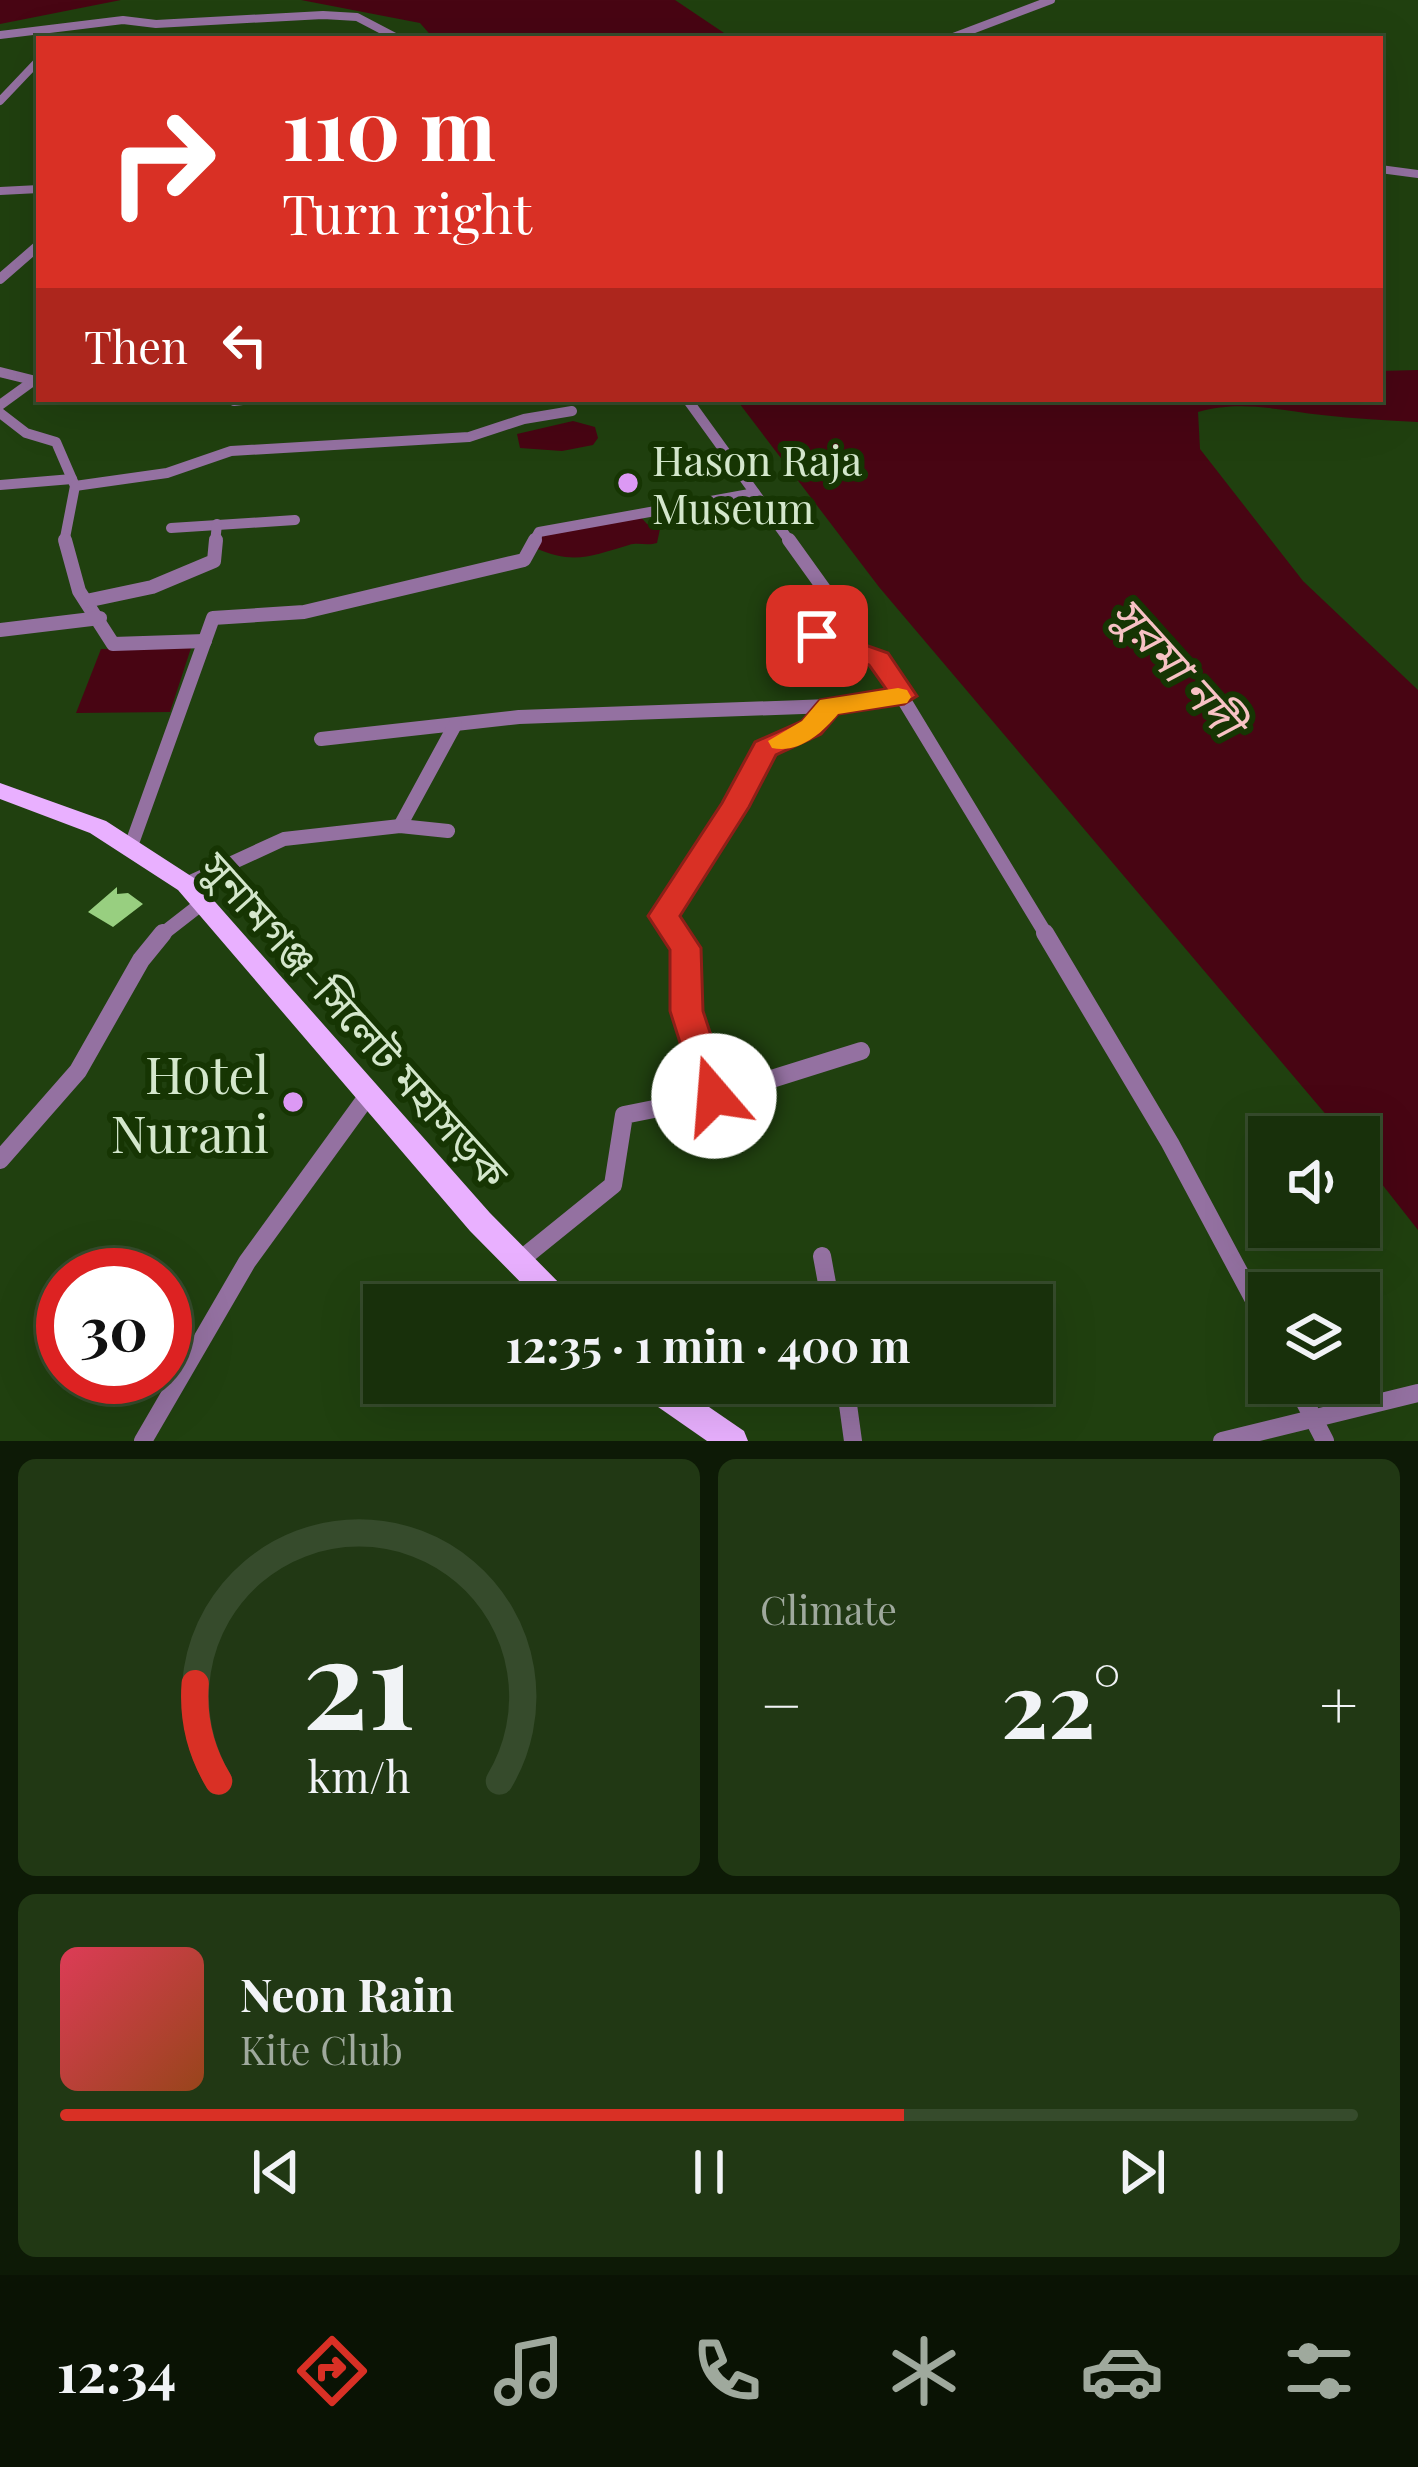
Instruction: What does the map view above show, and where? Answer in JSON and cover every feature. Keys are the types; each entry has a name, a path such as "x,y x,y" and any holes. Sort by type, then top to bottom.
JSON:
{"main road":[{"name":"সুনামগঞ্জ-সিলেট মহাসড়ক","path":"0,790 98,827 196,892 541,1284"},
{"path":"679,1404 733,1441"}],"street":[{"path":"956,36 1051,0"},
{"path":"0,35 86,22 357,17 394,36"},
{"path":"132,22 137,36"},
{"path":"45,28 49,36"},
{"path":"0,101 36,63"},
{"path":"1383,169 1418,174"},
{"path":"0,191 36,189"},
{"path":"0,279 34,254"},
{"path":"0,372 36,381"},
{"path":"36,381 0,409 26,434 56,442 74,482 64,543 79,591 113,644 205,641"},
{"path":"689,402 837,607 817,629 817,636 879,659 904,696 1170,1143 1248,1289"},
{"path":"0,485 167,473 231,451 457,438 572,411"},
{"path":"131,846 214,618 304,612 422,581 491,570 524,560 539,532 755,493"},
{"path":"171,528 296,520"},
{"path":"86,601 152,587 214,561 217,524"},
{"path":"0,630 100,618"},
{"path":"321,739 519,717 830,706 904,696"},
{"path":"714,1096 687,1011 686,948 664,916 735,807 765,748 812,728 830,706"},
{"path":"400,826 455,725"},
{"path":"0,1160 59,1100 99,1039 138,962 196,892 284,839 400,826 448,831"},
{"path":"519,1262 614,1185 624,1115 714,1096 861,1051"},
{"path":"142,1441 209,1316 286,1198 369,1094"},
{"path":"822,1256 827,1284"},
{"path":"1222,1441 1418,1393"},
{"path":"848,1404 854,1441"},
{"path":"1305,1404 1325,1441"}],"water":[{"path":"0,0 121,0 0,24"},
{"path":"301,0 675,0 729,36 431,36 420,23"},
{"name":"সুরমা নদী","path":"1418,370 1418,422 1245,406 1198,412 1200,449 1303,581 1418,690 1418,1230 1380,1182 1380,1116 1327,1116 879,587 738,402 1383,402 1383,371"},
{"path":"573,421 595,427 598,438 593,445 562,451 520,448 517,434"},
{"path":"639,515 647,524 661,524 657,543 632,544 582,557 535,548 544,533"},
{"path":"191,648 170,712 76,713 101,649"}],"building":[{"path":"117,887 117,894 128,893 143,904 113,927 88,912"}],"slow traffic":[{"path":"781,741 812,728 830,706 898,697"}],"place":[{"name":"Hason Raja Museum","path":"628,483"},
{"name":"Hotel Nurani","path":"293,1102"}],"route":[{"path":"714,1096 687,1011 686,948 664,916 735,807 765,748 812,728 830,706 904,696 879,659 817,636"}]}
